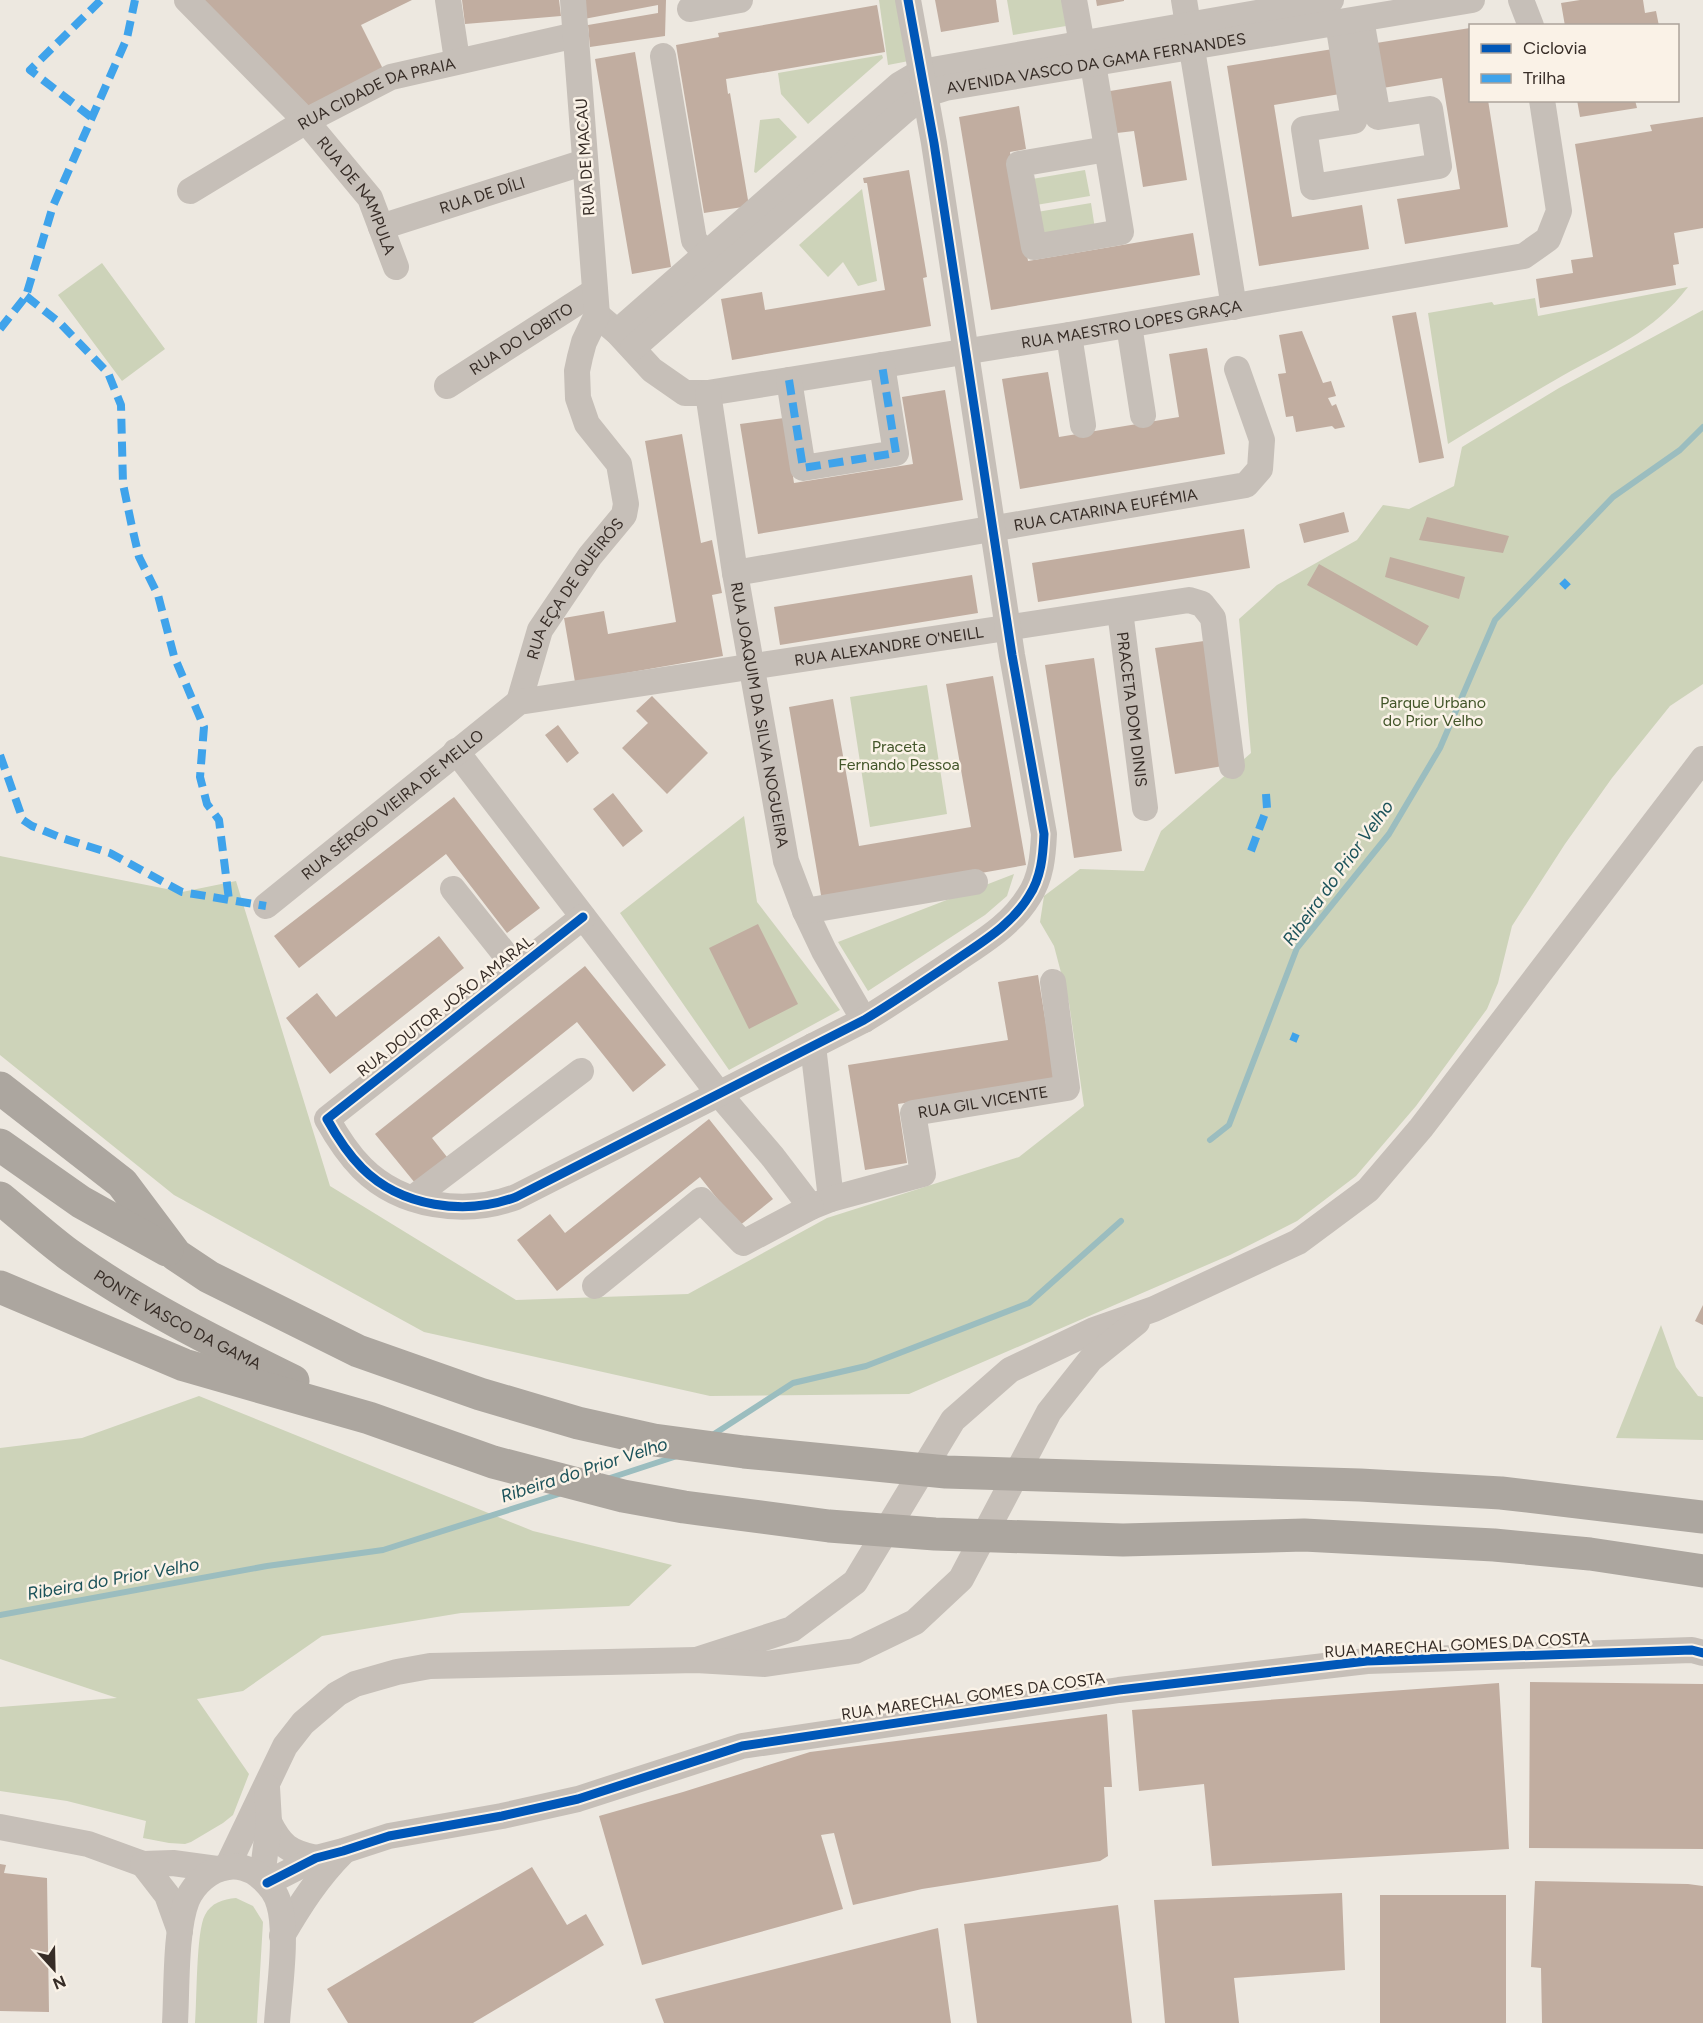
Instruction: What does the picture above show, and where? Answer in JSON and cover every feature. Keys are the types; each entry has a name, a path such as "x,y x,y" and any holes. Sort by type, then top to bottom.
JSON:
{"highway":[{"path":"0,1088 122,1183 176,1255"},
{"path":"0,1145 81,1202 176,1255 209,1277 358,1351 532,1411 654,1440 744,1452 946,1472 1360,1485 1501,1493 1703,1516"},
{"name":"PONTE VASCO DA GAMA","path":"0,1198 68,1254 140,1300 207,1337 369,1418"},
{"path":"0,1217 68,1254"},
{"path":"0,1287 184,1365 369,1418 493,1462 623,1496 684,1507 841,1527 935,1534 1123,1540 1304,1535 1494,1545 1590,1554 1703,1571"}],"street":[{"name":"RUA DE NAMPULA","path":"187,0 306,121 370,198 396,267"},
{"path":"448,0 457,60"},
{"name":"RUA DE MACAU","path":"573,0 596,303"},
{"path":"690,9 740,0"},
{"path":"413,1198 446,1206 462,1207 502,1202 550,1180 864,1020 1009,922 1031,894 1042,857 1044,834 993,528 924,83 908,0"},
{"path":"1074,0 1088,54 1107,148 1121,232 1034,247 1019,164 1107,148"},
{"name":"AVENIDA VASCO DA GAMA FERNANDES","path":"625,340 706,254 898,85 924,83 945,88 1088,54 1188,24 1472,0"},
{"path":"1521,0 1530,24"},
{"path":"1344,12 1366,119"},
{"path":"1188,24 1234,307"},
{"name":"RUA CIDADE DA PRAIA","path":"190,191 306,121 391,77 576,34"},
{"path":"663,56 694,240 706,254"},
{"name":"AVENIDA VASCO DA GAMA FERNANDES","path":"625,340 887,126 924,83"},
{"name":"RUA MAESTRO LOPES GRAÇA","path":"596,303 652,370 685,393 708,393 1069,335 1524,256 1548,239 1559,211 1542,102"},
{"path":"1430,109 1439,166 1313,187 1304,129 1366,119 1430,109"},
{"name":"RUA DE DÍLI","path":"381,227 585,162"},
{"name":"RUA DO LOBITO","path":"447,386 596,303"},
{"name":"RUA EÇA DE QUEIRÓS","path":"519,702 540,630 590,556 626,512 619,464 587,424 578,398 577,371 596,303"},
{"path":"1128,325 1143,415"},
{"path":"1069,335 1083,425"},
{"path":"789,380 802,468 896,453 882,365"},
{"name":"RUA CATARINA EUFÉMIA","path":"735,573 1246,484 1260,469 1262,440 1237,369"},
{"name":"RUA JOAQUIM DA SILVA NOGUEIRA","path":"708,393 735,573 786,861 805,911 824,951 864,1020"},
{"name":"RUA ALEXANDRE O'NEILL","path":"519,702 1189,600 1207,609 1214,626 1232,766"},
{"name":"PRACETA DOM DINIS","path":"1119,611 1145,808"},
{"name":"RUA SÉRGIO VIEIRA DE MELLO","path":"266,906 519,702"},
{"path":"456,751 719,1094 772,1156 821,1203"},
{"path":"696,1660 792,1629 855,1582 952,1420 1010,1370 1094,1330 1154,1309 1298,1242 1368,1190 1421,1128 1703,759"},
{"path":"805,911 975,882"},
{"path":"453,889 516,968"},
{"name":"RUA DOUTOR JOÃO AMARAL","path":"413,1198 395,1192 362,1168 344,1148 327,1119 583,917"},
{"name":"RUA GIL VICENTE","path":"595,1286 701,1200 744,1243 821,1203 922,1174 913,1113 1066,1088 1053,982"},
{"path":"813,1046 821,1203"},
{"path":"413,1198 581,1071"},
{"path":"175,2023 180,1932 189,1897 194,1887 205,1876 222,1868 267,1787 285,1746 303,1723 337,1694 355,1684 373,1678 430,1666 696,1660 765,1664 855,1651 915,1622 961,1579 1049,1412 1091,1359 1154,1309"},
{"name":"RUA MARECHAL GOMES DA COSTA","path":"265,1881 316,1858 389,1836 502,1816 578,1799 742,1746 866,1726 1119,1690 1367,1661 1692,1650 1703,1653"},
{"path":"265,1881 269,1822 267,1787"},
{"path":"269,1822 276,1836 286,1848 316,1858"},
{"path":"0,1827 88,1844 143,1864 173,1863 243,1868 254,1872 265,1881 279,1905 282,1936 279,2019"},
{"name":"RUA MARECHAL GOMES DA COSTA","path":"282,1936 322,1874 343,1851"},
{"path":"143,1864 167,1895 180,1932"}],"green space":[{"path":"879,0 899,0 914,60 888,65"},
{"path":"1007,0 1062,0 1066,26 1013,35"},
{"path":"882,55 883,58 808,124 781,94 778,73"},
{"path":"779,118 797,137 756,173 754,172 760,120"},
{"path":"1085,170 1090,196 1036,205 1032,179"},
{"path":"862,189 877,281 858,286 843,262 828,277 799,245"},
{"path":"1091,203 1095,229 1041,238 1037,212"},
{"path":"102,263 165,349 122,381 58,295"},
{"path":"1688,287 1675,303 1646,328 1448,444 1428,313 1492,302 1494,305 1535,298 1538,316"},
{"name":"Parque Urbano do Prior Velho","path":"1703,310 1703,684 1670,706 1612,778 1565,844 1512,926 1498,983 1487,1009 1416,1106 1356,1176 1297,1221 1230,1255 909,1394 710,1396 424,1332 174,1195 0,1055 0,856 182,892 236,881 330,1186 516,1300 688,1294 827,1218 1019,1157 1084,1106 1069,1003 1054,946 1040,922 1044,896 1080,869 1144,871 1161,831 1251,753 1239,619 1277,585 1357,540 1383,505 1409,509 1454,486 1462,447 1559,388"},
{"name":"Praceta Fernando Pessoa","path":"927,685 947,814 870,827 850,697"},
{"path":"744,816 757,902 840,1010 729,1070 620,913"},
{"path":"1014,874 1007,896 985,915 868,991 838,942"},
{"path":"1661,1325 1676,1367 1698,1396 1703,1397 1703,1440 1616,1438"},
{"path":"199,1396 533,1531 672,1565 629,1606 461,1613 322,1636 243,1691 197,1699 249,1774 233,1815 191,1842 169,1843 143,1838 146,1821 67,1801 0,1791 0,1707 117,1698 0,1659 0,1448 82,1438"},
{"path":"236,1898 253,1906 263,1922 257,2023 195,2023 198,1950 202,1923 205,1915 214,1905"}],"building":[{"path":"202,0 412,0 361,25 383,69 304,108"},
{"path":"462,0 559,0 561,16 465,24"},
{"path":"582,0 666,0 665,36 590,47 588,25 658,13 658,5 584,19"},
{"path":"935,0 996,0 999,22 941,32"},
{"path":"1096,0 1124,0 1124,1 1097,6"},
{"path":"1580,0 1643,0 1645,13 1656,11 1659,24 1565,24 1561,3"},
{"path":"877,5 885,52 726,79 749,206 704,213 676,45 719,37 718,33"},
{"path":"1469,28 1469,102 1488,102 1508,227 1405,244 1397,199 1460,189 1442,78 1377,89 1370,44"},
{"path":"1333,49 1340,94 1274,105 1292,217 1362,205 1369,249 1259,266 1227,66"},
{"path":"635,52 671,267 632,274 595,59"},
{"path":"1171,81 1187,180 1143,187 1134,131 1117,133 1110,91"},
{"path":"1577,102 1636,102 1637,108 1580,117"},
{"path":"1019,106 1026,149 1010,152 1028,261 1193,233 1200,275 991,310 959,117"},
{"path":"1703,117 1703,228 1674,233 1679,264 1673,265 1676,285 1540,308 1536,279 1573,273 1571,260 1593,257 1575,144 1652,131 1650,125"},
{"path":"909,170 927,277 923,278 931,326 732,360 721,299 762,292 765,310 885,290 867,183 864,183 863,178"},
{"path":"1416,312 1444,458 1419,463 1392,316"},
{"path":"1302,331 1323,383 1331,381 1336,396 1328,398 1332,406 1336,404 1345,427 1335,429 1332,426 1296,432 1293,416 1286,417 1278,374 1286,373 1279,335"},
{"path":"1207,348 1225,454 1020,489 1002,379 1048,372 1059,437 1179,417 1169,354"},
{"path":"945,390 963,500 758,534 740,424 784,418 794,483 913,464 902,397"},
{"path":"682,434 701,543 712,540 722,593 712,595 723,656 575,682 564,618 604,611 608,634 676,622 645,441"},
{"path":"1344,512 1349,532 1304,543 1299,524"},
{"path":"1427,517 1509,536 1503,553 1419,540"},
{"path":"1244,529 1250,568 1038,602 1032,563"},
{"path":"1390,557 1465,577 1459,599 1385,577"},
{"path":"1319,564 1429,626 1417,646 1307,585"},
{"path":"972,575 978,613 780,645 774,607"},
{"path":"1204,641 1223,766 1175,774 1155,648"},
{"path":"1094,658 1122,851 1074,858 1045,665"},
{"path":"993,676 1026,865 822,901 789,707 833,699 859,846 971,827 946,684"},
{"path":"652,696 708,753 667,794 622,748 648,723 636,711"},
{"path":"558,725 579,753 567,763 545,735"},
{"path":"613,793 643,831 623,847 593,809"},
{"path":"454,797 540,908 507,933 446,854 299,968 274,936"},
{"path":"758,924 798,1004 749,1029 709,948"},
{"path":"439,936 464,968 330,1074 286,1018 317,993 336,1017"},
{"path":"585,966 666,1065 633,1092 577,1022 432,1138 447,1157 415,1183 375,1134"},
{"path":"1038,975 1055,1079 898,1104 907,1163 865,1170 848,1065 1008,1040 998,982"},
{"path":"709,1119 773,1199 739,1226 700,1177 557,1291 517,1240 550,1214 565,1233"},
{"path":"1703,1305 1703,1325 1695,1321"},
{"path":"1530,1682 1703,1684 1703,1849 1529,1848"},
{"path":"1499,1683 1509,1849 1212,1866 1204,1784 1139,1791 1132,1710"},
{"path":"1107,1714 1112,1787 1104,1787 1108,1856 1100,1861 922,1889 853,1905 834,1833 821,1835 843,1909 642,1965 599,1816 810,1752"},
{"path":"0,1864 6,1865 4,1873 47,1878 49,2012 0,2011"},
{"path":"532,1867 567,1925 586,1914 604,1945 473,2023 348,2023 327,1989"},
{"path":"1535,1881 1703,1886 1703,2023 1542,2023 1541,1968 1531,1967"},
{"path":"1342,1893 1345,1970 1234,1978 1239,2023 1165,2023 1154,1900"},
{"path":"1380,1895 1506,1895 1506,2023 1380,2023"},
{"path":"1118,1905 1132,2023 977,2023 964,1924"},
{"path":"938,1928 951,2023 664,2023 655,1999"}],"waterway":[{"name":"Ribeira do Prior Velho","path":"1210,1140 1229,1125 1297,948 1389,834 1440,748 1495,620 1613,497 1680,450 1703,427"},
{"name":"Ribeira do Prior Velho","path":"711,1436 793,1383 866,1366 1029,1303 1121,1221"},
{"name":"Ribeira do Prior Velho","path":"607,1479 677,1456"},
{"name":"Ribeira do Prior Velho","path":"0,1615 267,1566 383,1550 562,1493"}],"marked path":[{"path":"91,117 30,70 101,0"},
{"path":"0,329 26,296 53,206 127,38 135,0"},
{"path":"26,296 60,323 108,373 121,405 123,484 132,527 139,557 158,595 174,656 204,727 200,777 207,804 219,820 229,900"},
{"path":"789,380 803,468 896,453 882,365"},
{"path":"1562,581 1568,587"},
{"path":"0,755 23,820 32,826 110,853 182,892 266,906"},
{"path":"1251,851 1267,808 1266,794"},
{"path":"1291,1036 1298,1039"}],"cycle path":[{"path":"583,917 327,1119 362,1168 395,1192 434,1204 476,1206 516,1197 864,1020 974,948 1004,925 1022,907 1039,874 1044,834 1012,655 934,143 908,0"},
{"path":"267,1883 316,1858 389,1836 502,1816 578,1799 742,1746 1119,1690 1367,1661 1692,1650 1703,1653"}]}
